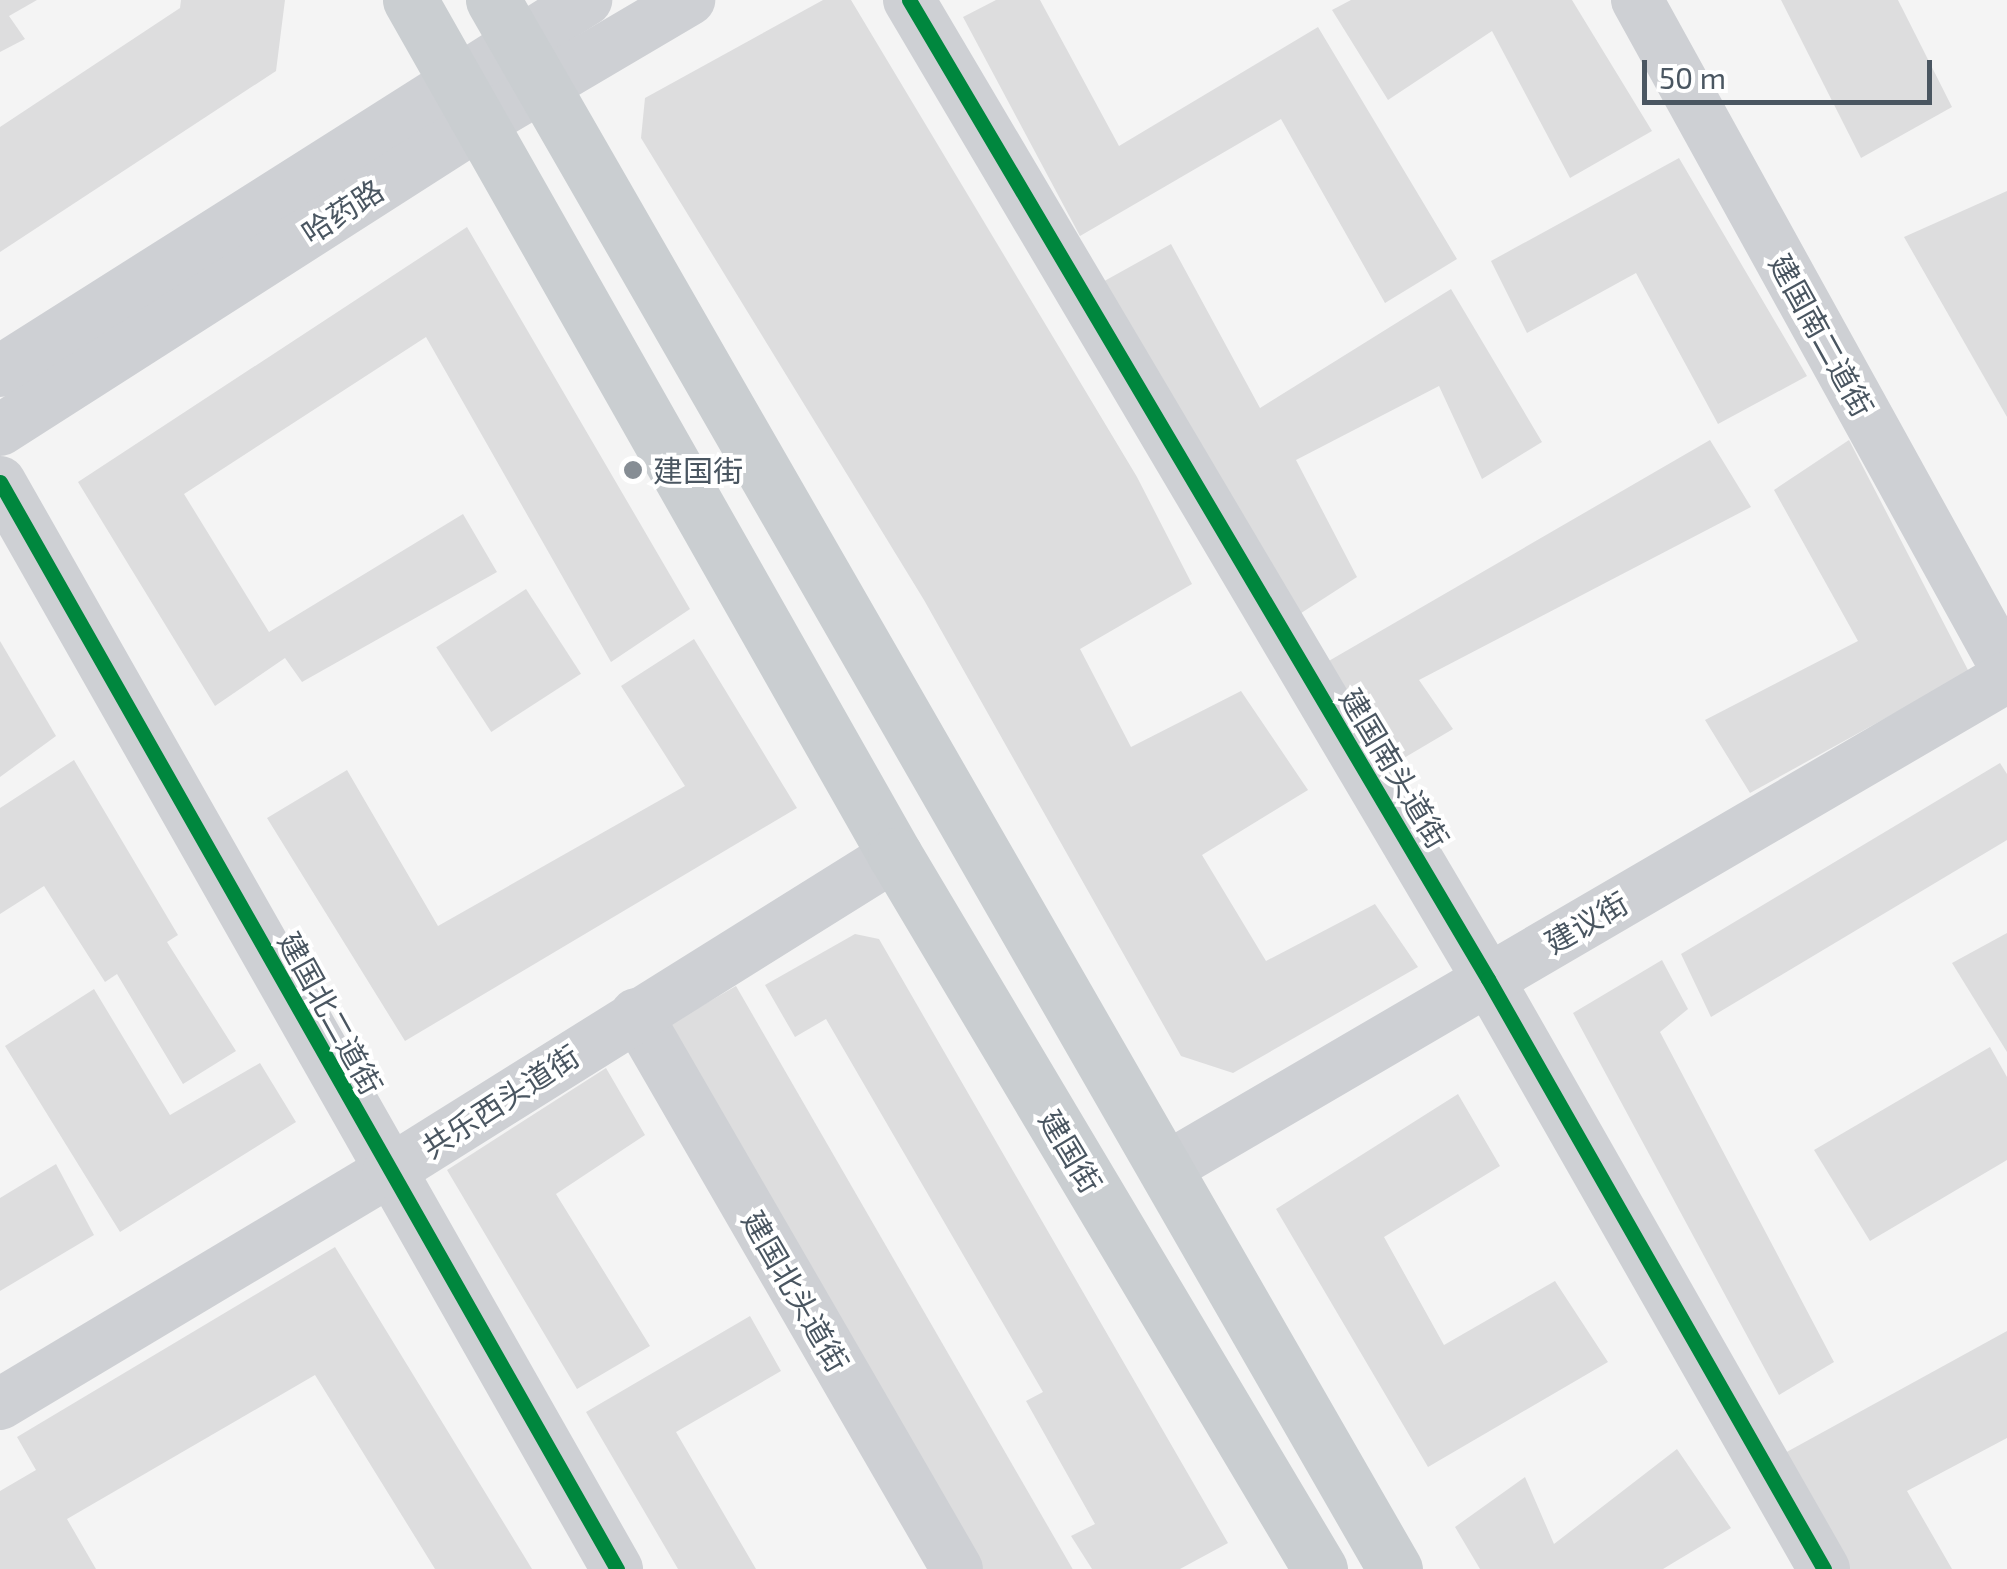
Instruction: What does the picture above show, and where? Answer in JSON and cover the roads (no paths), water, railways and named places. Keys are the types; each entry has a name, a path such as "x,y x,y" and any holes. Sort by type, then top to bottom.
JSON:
{"main road":[{"name":"建国街","path":"410,0 895,855 1320,1569"},
{"path":"518,42 1395,1569"}],"street":[{"name":"哈药路","path":"0,430 468,101 518,42 586,0"},
{"name":"哈药路","path":"518,42 689,0"},
{"name":"建国南头道街","path":"909,0 1488,979 1824,1569"},
{"name":"建国南二道街","path":"1637,0 2007,670"},
{"name":"哈药路","path":"0,370 468,101"},
{"name":"建国北二道街","path":"0,482 388,1172 618,1569"},
{"name":"建议街","path":"1166,1168 2007,678"},
{"name":"共乐西头道街","path":"0,1404 388,1172 895,855"},
{"name":"建国北头道街","path":"636,1014 957,1569"}],"place":[{"name":"建国街","path":"633,470"}]}
